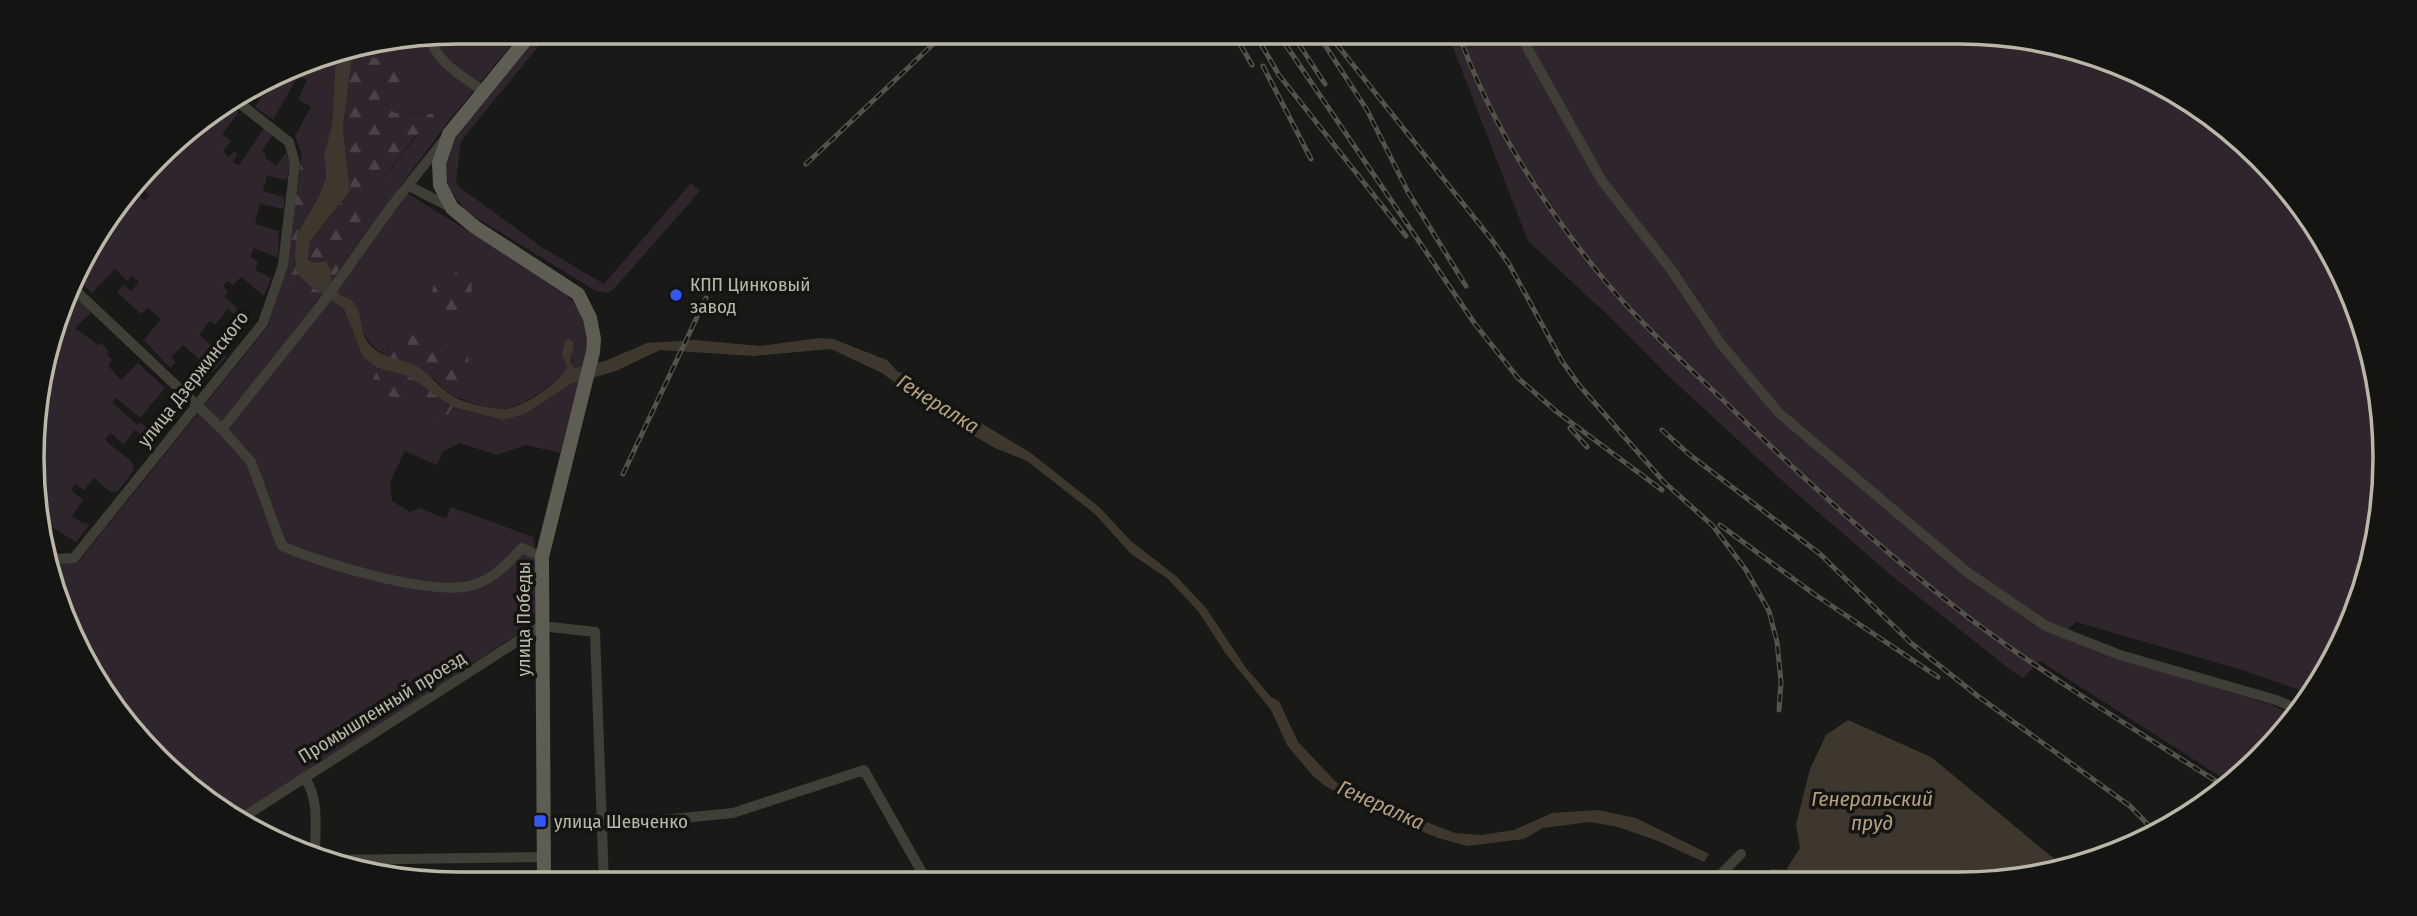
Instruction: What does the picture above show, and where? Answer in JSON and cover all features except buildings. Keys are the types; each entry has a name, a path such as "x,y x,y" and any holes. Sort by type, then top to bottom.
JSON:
{"main road":[{"path":"452,208 440,185 439,163 449,134 521,44"},
{"name":"улица Победы","path":"452,208 475,227 578,294 590,318 594,339 585,386 542,557 544,872"}],"street":[{"path":"1525,44 1602,181 1670,268 1721,344 1779,413 1967,572 2046,626 2120,655 2291,706"},
{"path":"433,45 447,66 483,92"},
{"name":"улица Дзержинского","path":"56,558 74,558 263,323 282,265 295,163 289,142 242,105"},
{"path":"222,429 322,304 449,134"},
{"path":"409,186 452,208"},
{"path":"78,293 222,429 251,462 282,546 304,556 427,587 474,585 501,571 522,548 542,557"},
{"path":"541,626 595,632 603,872"},
{"name":"Промышленный проезд","path":"247,814 541,626"},
{"path":"601,826 733,813 864,770 922,872"},
{"path":"304,776 315,801 315,847"},
{"path":"1722,872 1741,854"},
{"path":"358,860 544,857"}],"green space":[{"path":"512,44 451,118 399,188 553,284 573,301 587,329 583,366 575,368 570,364 572,356 565,350 562,354 567,368 538,394 510,408 485,407 459,398 469,382 388,346 385,354 368,340 357,306 341,296 331,281 362,236 366,202 433,114 395,113 381,101 371,53 431,45"},
{"path":"529,44 540,44 461,141 456,181 458,186 543,248 604,284 691,183 700,191 613,290 607,293 596,291 467,212 450,190 445,161 463,126"},
{"path":"1452,44 1986,45 2013,47 2066,58 2142,86 2211,129 2252,165 2270,185 2288,206 2318,251 2342,299 2351,325 2370,404 2372,485 2370,512 2359,565 2331,641 2301,691 2242,670 2076,622 2061,635 2118,658 2272,705 2286,712 2252,751 2222,778 2040,661 2023,678 2012,671 1892,576 1788,486 1665,373 1528,241"},
{"path":"371,53 373,58 403,63 410,83 381,101 395,113 433,114 435,124 415,136 366,202 362,236 331,281 331,271 308,261 310,241 350,191 343,127 352,58"},
{"path":"335,63 332,125 324,154 302,155 295,136 311,107 298,99 307,80 298,76 273,120 255,107 260,99 257,96 275,86 299,75"},
{"path":"236,109 238,113 222,134 231,141 223,151 229,157 234,151 238,154 233,162 239,165 264,128 273,135 262,150 266,154 265,157 276,166 286,152 290,163 287,180 267,176 263,191 284,197 284,209 260,204 255,224 279,231 278,258 254,248 250,257 258,261 255,270 271,278 264,296 241,277 233,285 227,281 223,286 228,291 225,297 238,309 234,314 228,309 215,325 210,321 199,335 226,357 213,372 183,345 171,357 176,362 170,368 144,340 161,319 148,308 141,314 117,292 124,285 131,291 139,282 132,276 127,281 115,269 92,293 82,284 99,251 129,206 138,195 145,200 149,195 143,189 165,165 206,129"},
{"path":"324,154 326,178 299,174 302,155"},
{"path":"299,174 326,178 319,196 316,192 296,194"},
{"path":"316,192 319,196 297,234 310,286 322,293 315,304 282,280 296,194"},
{"path":"465,264 471,267 472,300 456,318 430,301 434,284 445,283"},
{"path":"282,280 315,304 322,293 344,309 363,357 378,368 373,379 380,394 411,401 443,421 453,407 503,420 525,414 571,384 579,382 560,453 526,445 497,455 460,443 443,451 437,465 405,451 390,482 392,501 410,512 420,508 446,519 451,507 533,537 537,565 537,599 534,616 524,630 244,812 185,769 165,751 129,710 86,641 58,565 79,561 268,326"},
{"path":"76,297 89,309 90,314 75,328 98,345 101,343 109,352 107,355 112,360 108,366 121,380 138,363 165,388 140,418 116,398 112,403 138,425 141,423 155,434 150,442 135,430 124,444 110,433 105,440 132,462 134,470 117,492 110,492 94,478 84,490 75,484 71,490 83,500 72,516 89,525 76,542 52,527 50,529 45,485 47,404 58,351"},
{"path":"408,328 468,353 469,382 459,398 450,395 434,379 385,354 388,346"},
{"path":"378,368 408,376 453,407 443,421 411,401 380,394 373,379"}],"water":[{"name":"Генералка","path":"352,58 343,127 350,191 310,241 308,260 317,263 326,261 331,271 331,281 341,296 355,304 367,341 372,347 382,354 416,366 449,394 488,407 505,409 518,405 542,392 567,368 562,354 565,342 569,339 574,342 570,363 575,368 605,361 647,343 695,340 760,346 820,338 833,339 887,360 898,372 910,374 919,385 945,405 961,411 1031,453 1099,507 1132,542 1176,576 1206,608 1246,668 1271,697 1279,701 1298,742 1336,782 1369,800 1455,833 1480,835 1514,830 1552,813 1598,810 1636,818 1709,854 1704,862 1658,841 1618,827 1590,822 1543,828 1524,839 1467,846 1438,838 1375,812 1325,786 1287,745 1271,710 1226,654 1198,611 1167,578 1131,554 1095,514 1027,461 995,448 944,419 882,373 831,349 753,356 660,350 616,371 571,384 525,414 503,420 453,407 408,376 378,368 363,357 344,309 310,286 297,273 297,234 326,178 324,154 332,125 335,63"},
{"name":"Генеральский пруд","path":"1848,720 1931,757 2056,860 2013,869 1986,871 1771,872 1771,869 1786,870 1800,848 1796,825 1810,769 1826,735"}],"railway":[{"path":"806,164 933,44"},
{"path":"1240,44 1252,65"},
{"path":"1261,44 1279,75 1406,236"},
{"path":"1285,44 1475,324 1518,378 1557,412 1662,490"},
{"path":"1299,44 1325,84"},
{"path":"1324,44 1367,110 1408,192 1466,286"},
{"path":"1337,44 1492,240 1509,264 1562,361 1579,385 1664,482 1713,526 1746,570 1769,611 1777,642 1781,682 1779,710"},
{"path":"1463,44 1486,99 1540,194 1606,282 1662,342 1811,484 1937,593 2031,662 2217,782"},
{"path":"1263,66 1311,159"},
{"path":"623,474 706,298"},
{"path":"1570,428 1587,447"},
{"path":"1662,430 1690,455 1820,554 1911,643 1979,697 2130,806 2149,826"},
{"path":"1720,525 1814,594 1938,677"}],"place":[{"name":"КПП Цинковый завод","path":"676,295"},
{"name":"улица Шевченко","path":"540,821"}]}
